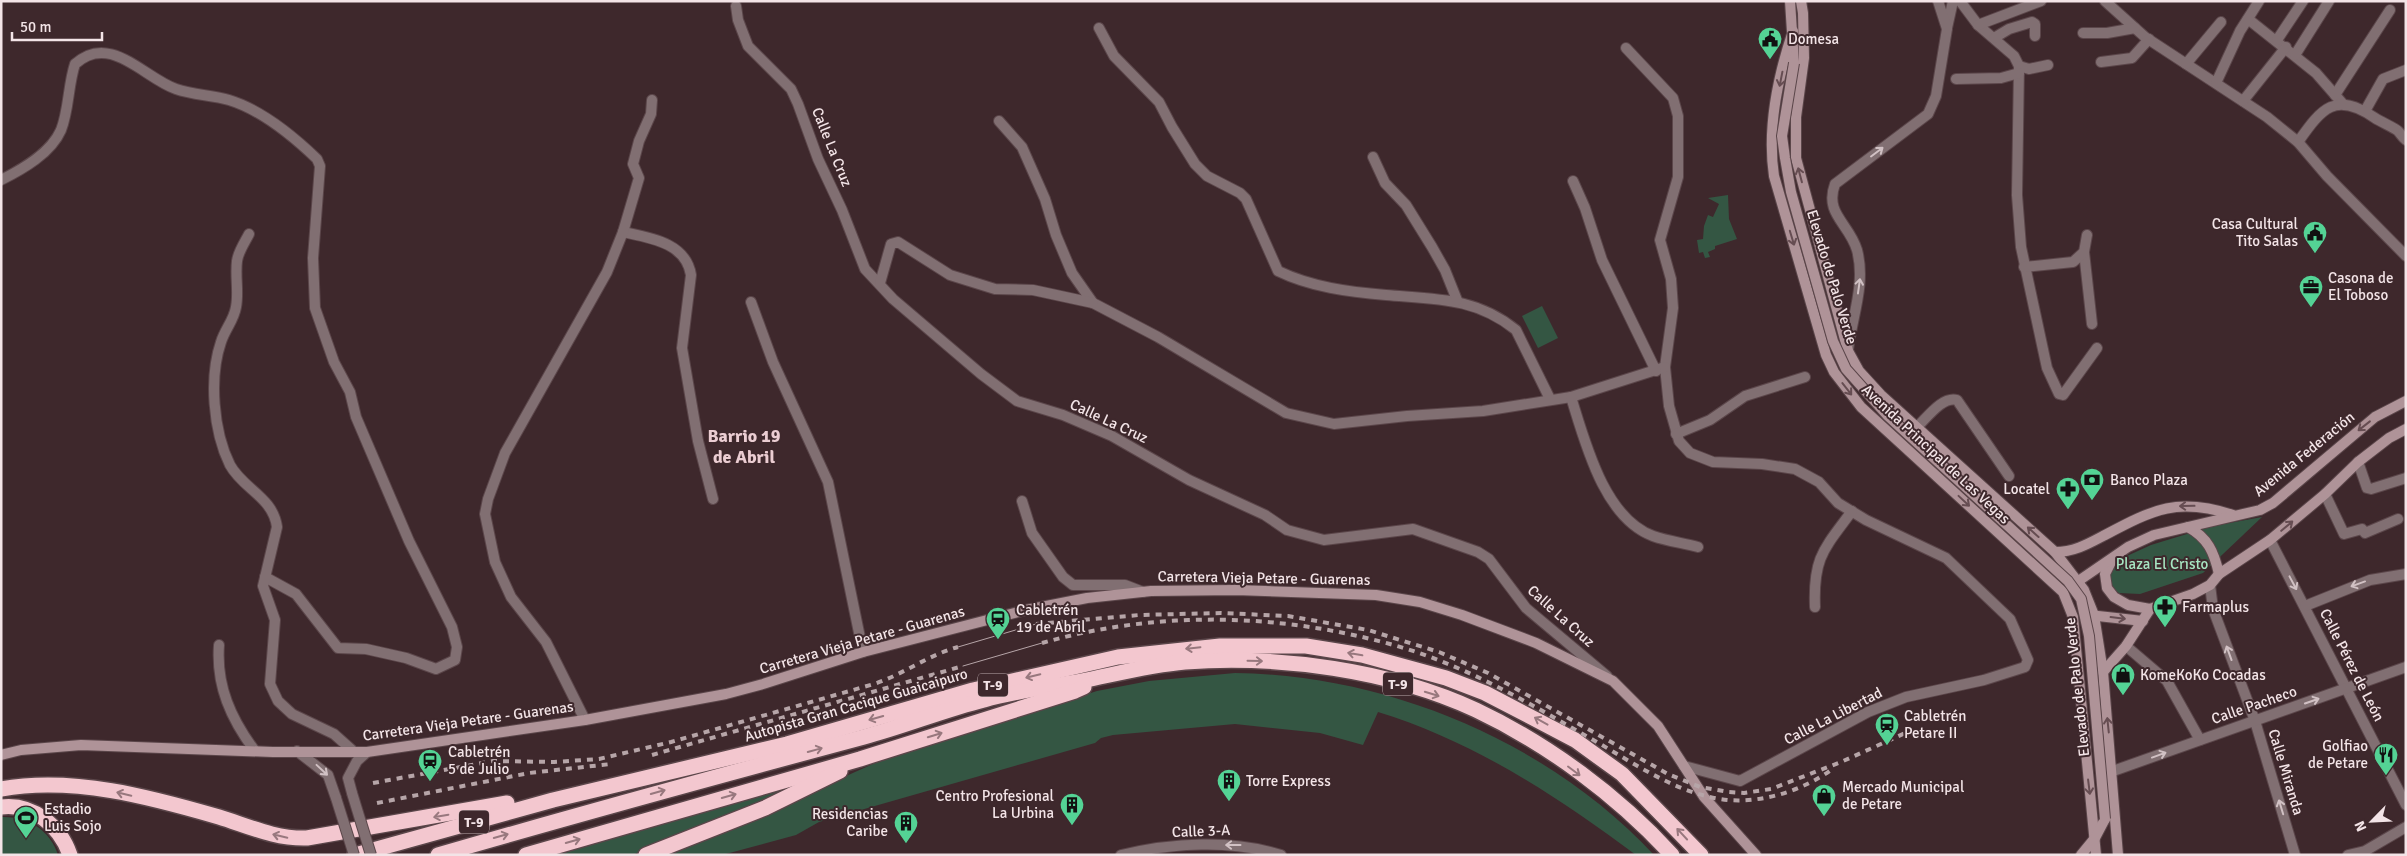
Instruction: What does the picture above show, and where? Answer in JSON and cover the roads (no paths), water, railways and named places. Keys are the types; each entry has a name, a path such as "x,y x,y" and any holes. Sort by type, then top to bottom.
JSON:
{"highway":[{"name":"Autopista Gran Cacique Guaicaipuro","path":"354,855 592,790 787,744 973,690 1118,657 1220,646 1306,646 1386,662 1446,678 1485,693 1575,740 1622,774 1701,855"},
{"name":"Autopista Gran Cacique Guaicaipuro","path":"438,855 726,773 869,736 985,700 1183,662 1267,661 1321,667 1392,682 1476,710 1524,736 1612,799 1652,834 1672,855"},
{"path":"526,855 860,759 1075,691 1103,676"},
{"path":"646,855 765,808 810,787 860,759"},
{"path":"1,789 35,786 92,787 218,817 286,838 325,835 558,794 592,790"},
{"path":"1,806 23,808 44,819 62,838 70,855"}],"street":[{"name":"Avenida Principal de Las Vegas","path":"1790,1 1804,58 1794,139 1796,158 1848,351 1870,383 1916,428 2055,552 2078,580 2090,600 2103,672 2113,771 2118,855"},
{"name":"Avenida Principal de Las Vegas","path":"1801,1 1798,32 1787,49 1777,99 1771,157 1776,185 1826,355 1834,372 1861,407 2063,592 2073,617 2096,855"},
{"path":"1938,1 1947,29"},
{"path":"1848,351 1861,281 1859,260 1854,240 1832,207 1832,192 1835,184 1928,114 1936,96 1953,1"},
{"path":"1960,1 1978,25 2014,56 2019,70 2017,195 2024,267 2049,375 2059,394 2063,395 2097,348"},
{"path":"1978,25 2026,4 2041,1"},
{"path":"2105,1 2149,39 2243,101 2298,142 2327,176 2406,256"},
{"path":"2216,84 2240,31 2259,1"},
{"path":"2277,40 2303,1"},
{"path":"2295,54 2328,1"},
{"name":"Calle La Cruz","path":"736,6 738,20 748,46 790,89 798,104 818,159 842,210 864,269 880,283 893,299 937,338 1018,401 1063,415 1112,436 1189,480 1265,515 1287,530 1324,540 1414,529 1478,552 1489,559 1526,608 1613,681"},
{"path":"2335,95 2390,10"},
{"path":"2248,19 2295,54 2316,73 2343,104"},
{"path":"1994,38 2009,29 2032,22 2035,24 2036,36"},
{"path":"2186,64 2221,22"},
{"path":"1099,28 1114,56 1159,102 1195,164 1207,176 1240,193 1246,199 1278,271 1298,281 1348,291 1457,300 1507,322 1516,330 1550,400"},
{"path":"2083,33 2107,33 2135,28"},
{"name":"Elevado de Palo Verde","path":"1798,32 1782,136 1791,192 1833,341 1846,369 1887,415 2052,564 2081,599 2089,636 2105,819 2118,843"},
{"path":"2102,62 2132,58 2149,39"},
{"path":"2243,101 2286,47"},
{"path":"1626,48 1673,98 1678,116 1678,177 1660,240 1671,279 1673,308 1660,369"},
{"path":"1,180 29,164 51,144 61,130 75,64 82,58 103,52 130,61 147,75 176,89 229,100 260,114 317,159 320,166 313,258 315,308 334,362 350,392 356,417 409,541 452,627 457,647 455,660 436,669 406,658 366,649 338,648 296,594 265,576"},
{"path":"1956,79 2001,78 2019,70 2048,65"},
{"path":"2365,111 2383,79 2406,70"},
{"path":"585,720 546,642 511,597 495,562 486,514 488,499 505,453 607,272 623,232 639,178 633,164 639,141 651,114 652,100"},
{"path":"2298,142 2315,117 2332,106 2343,104 2365,111 2398,131 2406,140"},
{"path":"999,121 1022,147 1045,199 1056,235 1072,273 1093,303"},
{"path":"2398,131 2400,143 2406,149"},
{"path":"1373,157 1385,183 1406,205 1436,255 1457,300"},
{"path":"1573,181 1585,208 1602,260 1660,369 1676,434 1690,453 1704,459 1795,469 1819,482 1838,502 1852,512 1820,555 1814,590 1815,607"},
{"path":"623,232 664,242 686,257 690,266 691,275 682,348 698,441 713,498"},
{"path":"250,234 237,260 238,297 235,316 222,340 213,386 219,427 229,462 234,471 272,508 276,517 277,527 263,586 275,620 270,684 278,701 292,714 334,734 353,751"},
{"path":"2087,235 2084,252 2092,324"},
{"path":"880,283 888,251 892,244 898,242 950,275 995,289 1033,290 1093,303 1158,337 1286,413 1334,424 1408,416 1483,411 1571,397 1660,369"},
{"path":"2024,267 2068,264 2084,252"},
{"path":"751,302 788,396 828,482 864,652"},
{"path":"1676,434 1710,420 1745,396 1804,377"},
{"path":"1571,397 1585,444 1603,484 1622,516 1652,536 1698,548"},
{"path":"1916,428 1944,401 1950,398 1957,400 2008,476"},
{"name":"Avenida Federación","path":"2188,527 2260,510 2273,503 2364,426 2376,417 2406,402"},
{"path":"2113,559 2105,574 2110,594 2128,605 2150,609 2178,600 2210,585 2219,574 2270,540 2325,494 2358,462 2389,438 2406,429"},
{"path":"2358,462 2367,488 2371,490 2406,478"},
{"path":"2325,494 2344,534 2362,529 2365,533 2398,520"},
{"path":"1022,501 1032,533 1063,577 1073,585 1125,585 1144,592"},
{"path":"2055,552 2074,550 2121,527 2167,508 2183,506 2208,507 2234,516"},
{"name":"Calle La Libertad","path":"1684,766 1740,781 1868,712 1906,696 1984,680 2028,665 2028,660 2010,619 1946,558 1852,512"},
{"path":"2063,592 2128,547 2154,535 2188,527 2206,540 2214,554 2219,574"},
{"name":"Calle Pérez de León","path":"2270,540 2406,805"},
{"path":"2305,606 2370,580 2406,574"},
{"name":"Calle Miranda","path":"2210,585 2213,609 2255,721 2295,854"},
{"name":"Carretera Vieja Petare - Guarenas","path":"1,755 21,750 81,744 255,751 367,752 585,720 726,694 864,652 1026,610 1087,598 1144,592 1236,590 1341,593 1376,595 1420,602 1462,615 1536,643 1613,681 1652,719 1704,797 1756,855"},
{"path":"2103,672 2126,646 2150,609"},
{"path":"2073,617 2094,615 2142,621"},
{"path":"219,645 218,663 226,699 238,728 255,751"},
{"path":"2126,646 2167,681 2200,740"},
{"name":"Calle Pacheco","path":"2113,771 2406,667"},
{"path":"297,752 328,775 354,855"},
{"path":"367,752 357,761 348,778 371,855"},
{"path":"2081,855 2095,838 2105,819"},
{"path":"2348,855 2366,853 2406,827"},
{"name":"Calle 3-A","path":"1122,855 1155,848 1242,845 1281,855"}],"tram line":[{"path":"958,647 1036,624"},
{"path":"963,666 1042,643"}],"railway":[{"path":"1036,624 1139,615 1221,613 1288,616 1368,630 1439,652 1488,673 1668,774 1700,787 1729,792 1744,793 1771,789 1841,762 1912,730"},
{"path":"1042,643 1087,632 1179,620 1271,622 1317,628 1407,649 1456,667 1526,702 1659,778 1692,792 1710,797 1728,800 1769,797 1808,784 1831,770"},
{"path":"373,783 493,761 554,762 599,759 671,742 874,684 947,650 958,647"},
{"path":"652,755 963,666"},
{"path":"377,803 529,773 611,764"}],"place":[{"name":"Domesa","path":"1770,60"},
{"name":"Casa Cultural Tito Salas","path":"2315,254"},
{"name":"Casona de El Toboso","path":"2311,308"},
{"name":"Banco Plaza","path":"2092,501"},
{"name":"Locatel","path":"2068,510"},
{"name":"Farmaplus","path":"2165,628"},
{"name":"Cabletrén 19 de Abril","path":"998,640"},
{"name":"KomeKoKo Cocadas","path":"2123,696"},
{"name":"Cabletrén Petare II","path":"1887,746"},
{"name":"Golfiao de Petare","path":"2386,776"},
{"name":"Cabletrén 5 de Julio","path":"430,782"},
{"name":"Torre Express","path":"1229,802"},
{"name":"Mercado Municipal de Petare","path":"1824,817"},
{"name":"Centro Profesional La Urbina","path":"1072,826"},
{"name":"Estadio Luis Sojo","path":"26,839"},
{"name":"Residencias Caribe","path":"906,844"}],"district":[{"name":"Barrio 19 de Abril","path":"744,446"}],"park label":[{"name":"Plaza El Cristo","path":"2162,564"}]}
